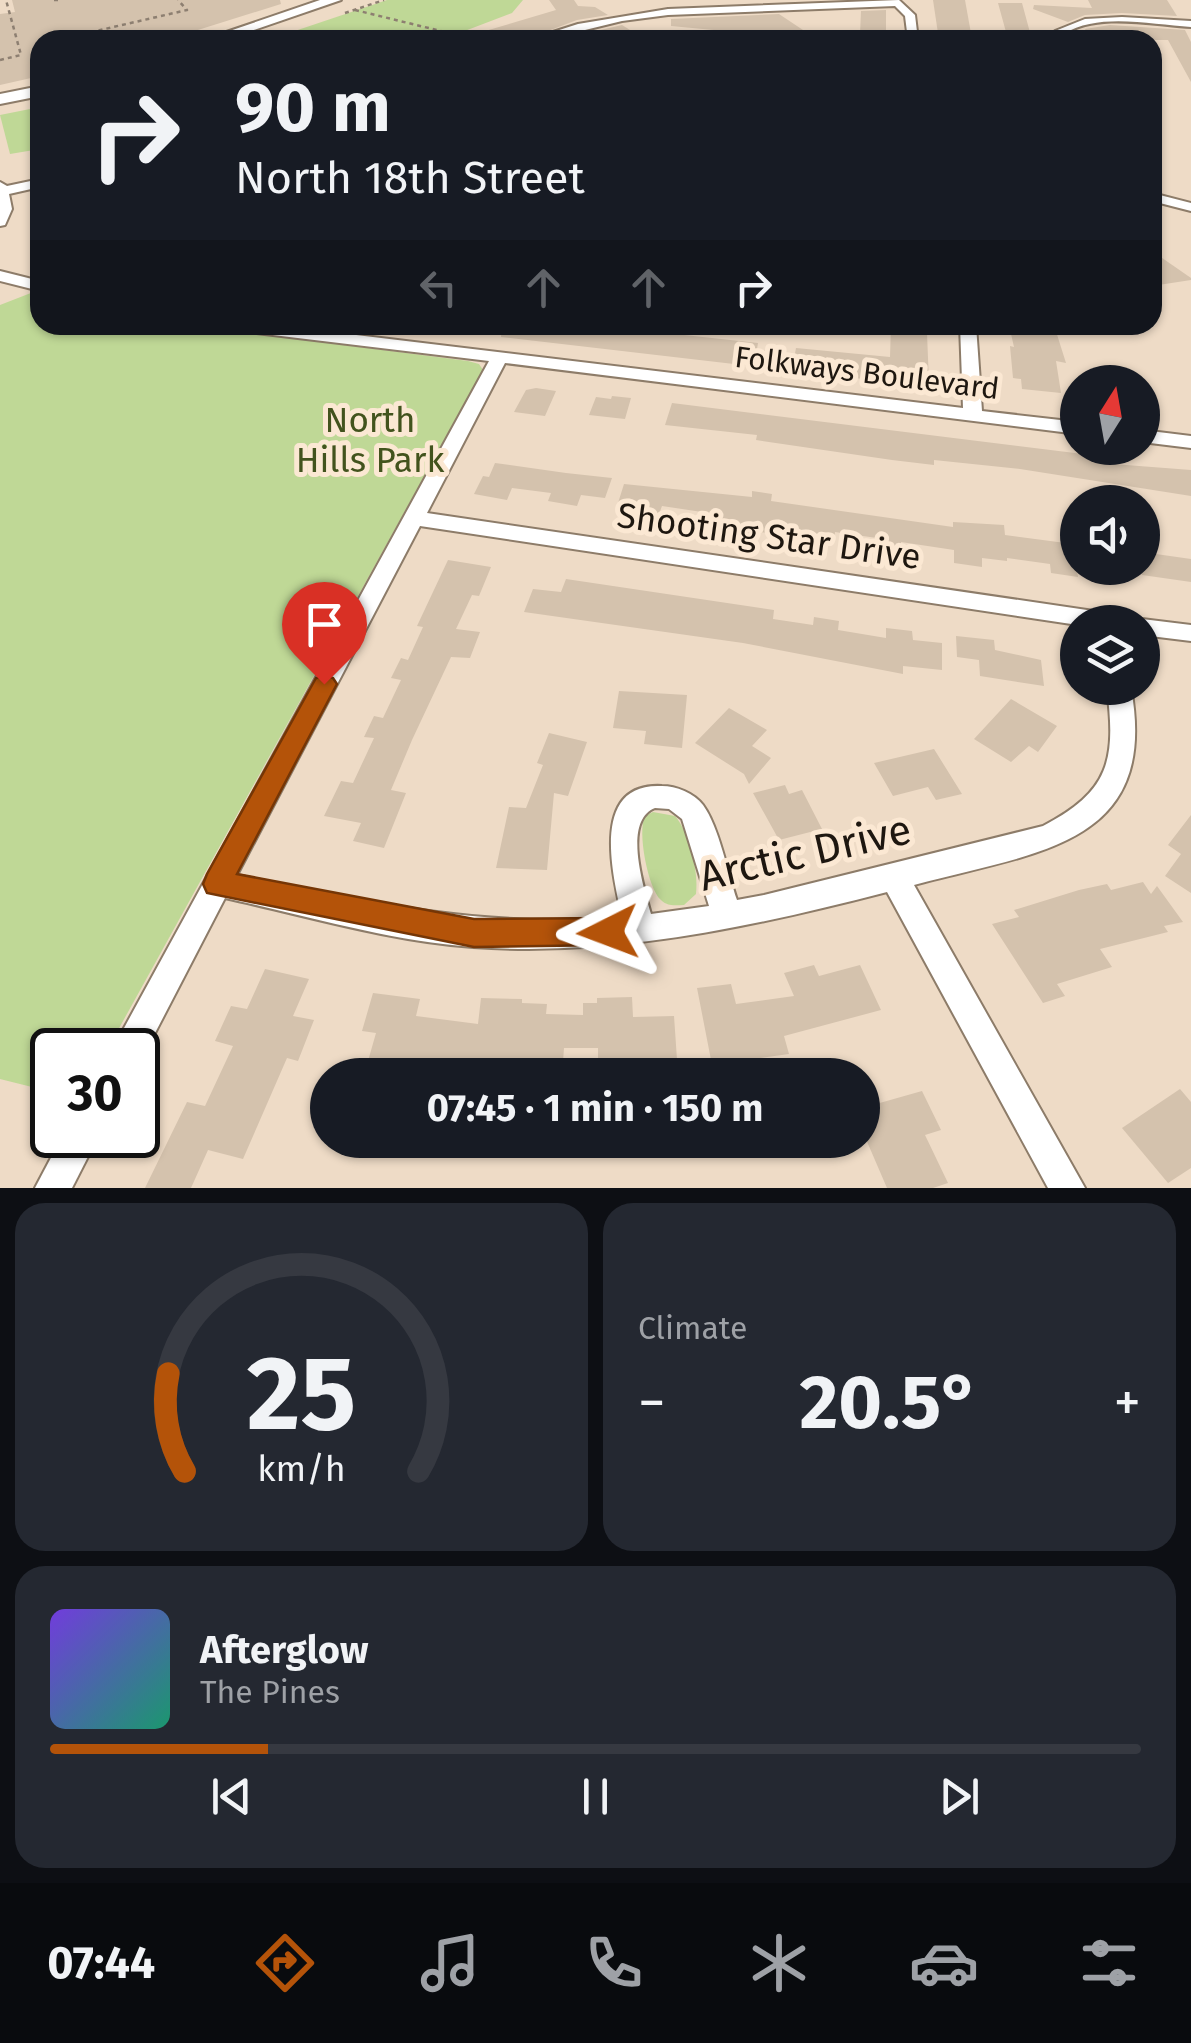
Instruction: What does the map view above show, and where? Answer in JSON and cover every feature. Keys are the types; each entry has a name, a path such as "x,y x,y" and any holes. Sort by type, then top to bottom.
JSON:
{"main road":[{"path":"241,30 334,0"},
{"path":"0,99 30,93"}],"street":[{"path":"614,0 634,14"},
{"path":"560,30 582,22 634,14 756,2 896,1 910,14 912,30"},
{"path":"1058,20 1073,24 1110,20 1191,24"},
{"path":"1062,30 1073,24"},
{"path":"0,222 6,209 1,188 30,184"},
{"path":"1162,199 1191,207"},
{"path":"0,276 30,284"},
{"name":"Folkways Boulevard","path":"326,335 1060,426"},
{"path":"969,335 973,416"},
{"path":"140,1028 500,359"},
{"path":"1160,438 1191,442"},
{"name":"Shooting Star Drive","path":"414,518 1060,615"},
{"path":"1160,629 1191,634"},
{"name":"Arctic Drive","path":"217,884 474,933 576,934 727,916 1049,836 1075,824 1114,788 1123,764 1126,725 1122,705"},
{"path":"640,929 624,847 624,819 638,802 656,796 682,802 694,814 727,916"},
{"path":"894,876 1067,1188"},
{"path":"54,1188 70,1158"}],"path":[{"path":"100,30 187,10 178,0"},
{"path":"0,60 21,55 3,4"},
{"path":"355,10 436,30"}],"green space":[{"path":"387,0 523,0 512,13 467,30 298,30"},
{"path":"30,109 30,151 10,154 0,115"},
{"name":"North Hills Park","path":"30,293 30,335 268,335 479,364 483,370 119,1028 30,1028 30,1086 0,1079 0,305"},
{"path":"653,812 675,816 689,842 696,894 684,905 664,902 652,884 642,834 645,816"}],"building":[{"path":"12,0 280,0 281,4 198,30 30,30 30,78 0,85 0,14 15,12"},
{"path":"549,0 574,0 578,6 595,7 608,15 550,30 488,30 556,10"},
{"path":"933,0 965,0 970,30 938,30"},
{"path":"1088,0 1167,0 1177,16 1085,15 1068,22 1033,9 1034,5 1092,8"},
{"path":"998,3 1022,3 1029,30 1005,30"},
{"path":"886,10 886,30 860,30 861,11"},
{"path":"779,14 803,30 713,30 671,26 671,19"},
{"path":"622,25 630,30 600,30"},
{"path":"1110,25 1185,30 1191,42 1191,82 1168,40 1162,40 1162,30 1085,29"},
{"path":"1162,258 1191,278 1162,284"},
{"path":"684,335 758,343 757,349 788,353 786,370 501,337"},
{"path":"891,335 927,335 929,383 905,385 792,369 796,348 890,357"},
{"path":"1011,335 1057,335 1066,363 1056,361 1060,393 1022,389 1021,379 1013,378 1010,346 1014,347"},
{"path":"526,390 556,391 545,416 514,412"},
{"path":"596,397 631,398 625,419 589,415"},
{"path":"672,403 1060,451 1060,465 1191,470 1191,496 1160,491 1160,485 1121,485 934,460 934,465 892,460 756,440 757,435 665,425"},
{"path":"495,463 612,478 605,498 581,495 577,506 548,501 551,493 512,488 507,500 474,494"},
{"path":"624,484 752,497 752,491 772,494 771,501 953,527 953,522 1004,525 1005,535 1060,542 1060,574 1051,573 1050,564 982,558 982,567 954,563 954,550 901,542 901,552 877,548 877,538 835,532 834,542 700,524 702,512 662,506 658,517 634,514 636,505 618,503"},
{"path":"1160,555 1191,559 1191,582 1160,578"},
{"path":"448,560 491,567 479,596 472,595 456,629 480,632 470,658 451,657 412,740 391,790 406,793 384,848 353,841 361,823 324,816 341,781 353,783 374,738 364,737 374,716 383,718 401,680 391,678 401,658 408,660 423,627 417,626"},
{"path":"566,579 774,610 773,619 813,625 814,617 839,621 838,630 886,638 886,628 912,631 913,640 942,643 942,670 903,666 903,674 743,643 524,612 533,589 561,592"},
{"path":"956,636 994,640 995,650 1041,660 1044,686 980,676 979,660 957,657"},
{"path":"619,691 687,695 682,748 644,744 646,731 613,728"},
{"path":"1011,699 1057,726 1038,752 1029,746 1011,762 974,739"},
{"path":"729,708 767,730 752,746 771,758 749,784 744,774 695,743"},
{"path":"549,733 587,742 568,796 554,793 547,870 496,868 509,807 526,808 543,765 537,763"},
{"path":"934,749 962,794 936,800 928,787 893,796 874,763"},
{"path":"785,785 789,794 802,790 822,829 779,840 753,793"},
{"path":"1191,815 1191,893 1165,876 1181,854 1168,845"},
{"path":"1143,882 1151,894 1157,886 1183,922 1164,926 1168,932 1100,949 1112,967 1057,984 1065,996 1043,1003 992,924 1019,917 1014,910 1079,890 1107,884 1111,890"},
{"path":"814,965 819,976 860,965 881,1010 784,1036 789,1054 711,1058 697,988 731,984 736,1004 794,996 784,973"},
{"path":"265,969 309,979 293,1016 314,1020 298,1061 287,1058 243,1159 208,1150 191,1188 145,1188 187,1102 205,1106 233,1046 215,1041 231,1006 247,1009"},
{"path":"373,993 420,999 416,1016 478,1024 481,998 522,999 522,1003 547,1004 546,1014 583,1015 583,1003 597,1003 597,998 632,997 633,1017 674,1016 677,1058 598,1058 598,1048 564,1048 563,1058 369,1058 376,1033 362,1031"},
{"path":"1180,1089 1191,1102 1191,1168 1168,1183 1122,1128"},
{"path":"922,1091 941,1130 925,1135 948,1183 933,1188 887,1188 874,1158 880,1158 880,1103"}],"route":[{"path":"324,684 217,884 474,933 608,932"}]}
